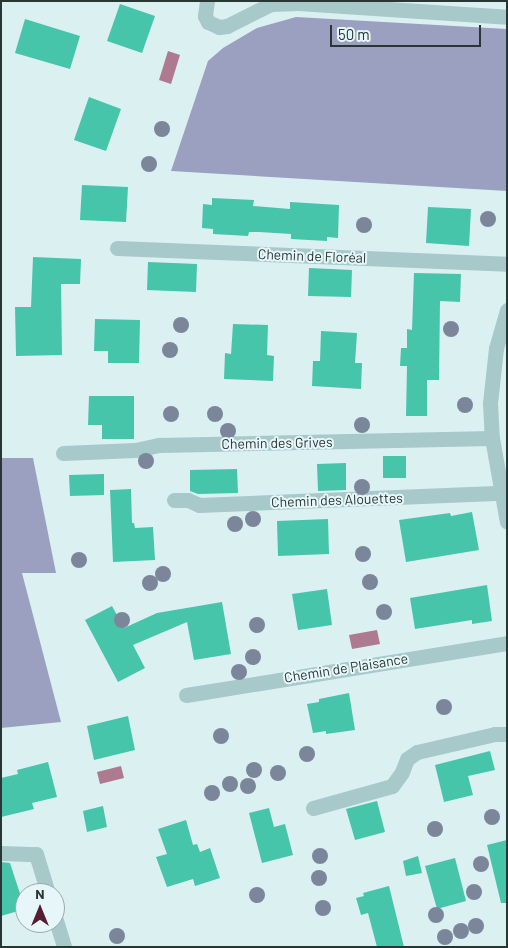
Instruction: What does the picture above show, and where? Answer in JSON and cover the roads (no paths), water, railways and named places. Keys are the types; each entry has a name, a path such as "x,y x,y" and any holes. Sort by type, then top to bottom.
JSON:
{"street":[{"path":"207,1 205,16 208,22 219,27 228,26 268,3 298,3 507,17"},
{"name":"Chemin de Floréal","path":"117,248 507,264"},
{"path":"506,517 492,438 490,402 496,348 507,310"},
{"name":"Chemin des Grives","path":"63,454 135,450 159,445 492,438"},
{"name":"Chemin des Alouettes","path":"174,500 188,500 199,505 502,493"},
{"name":"Chemin de Plaisance","path":"186,695 507,643"},
{"path":"313,808 392,786 402,772 407,759 417,752 495,734 507,734"},
{"path":"1,853 36,854 45,883"},
{"path":"60,933 64,947"}]}
